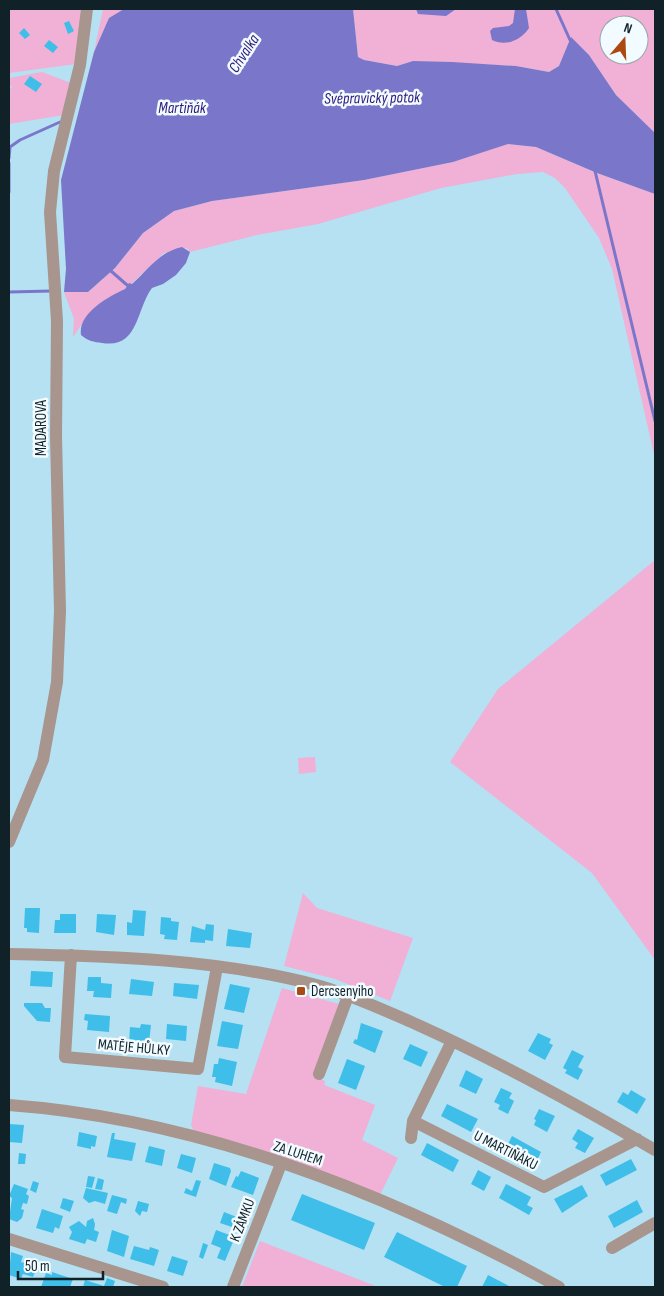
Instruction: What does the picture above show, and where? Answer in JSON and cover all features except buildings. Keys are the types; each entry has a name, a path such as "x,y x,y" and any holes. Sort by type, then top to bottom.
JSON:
{"street":[{"name":"MADAROVA","path":"9,842 43,760 57,682 60,611 56,297 50,212 51,191 80,65 88,9"},
{"path":"9,954 71,955 217,966 295,980 348,996 452,1041 572,1101 655,1150"},
{"name":"MATĚJE HŮLKY","path":"71,955 65,1057 198,1069 217,966"},
{"path":"319,1074 348,996"},
{"path":"411,1138 413,1121 452,1041"},
{"name":"ZA LUHEM","path":"9,1105 126,1121 193,1137 308,1172 410,1214 559,1287"},
{"name":"U MARTIŇÁKU","path":"413,1121 544,1187 637,1139"},
{"name":"K ZÁMKU","path":"233,1287 281,1164"},
{"path":"612,1248 655,1223"},
{"path":"9,1239 163,1287"}],"shaded area":[{"path":"9,9 81,9 76,64 9,73"},
{"path":"103,9 126,9 109,18 94,52"},
{"path":"353,9 655,9 655,133 616,95 589,55 571,38 559,66 549,72 516,66 413,61 397,66 364,60 358,57"},
{"path":"42,72 71,83 64,115 9,124 9,90 12,87 9,84 9,78"},
{"path":"507,144 536,147 597,173 655,194 655,459 612,269 599,238 565,188 555,178 543,172 517,174 441,188 318,224 257,235 190,252 187,248 164,253 131,284 126,286 125,289 91,311 73,337 74,319 64,292 88,292 115,268 143,233 174,211 212,201 364,180 453,162"},
{"path":"655,560 655,960 592,873 450,762 498,689"},
{"path":"315,757 316,772 299,774 298,758"},
{"path":"303,893 317,908 413,938 390,1001 335,979 284,966"},
{"path":"282,988 339,1004 313,1076 325,1081 324,1085 375,1105 362,1140 398,1158 380,1195 195,1133 191,1125 198,1086 246,1094"},
{"path":"260,1241 378,1287 242,1287"}],"water":[{"name":"Martiňák","path":"124,9 353,9 358,57 364,60 397,66 413,61 452,62 516,66 549,72 559,66 571,37 589,55 616,95 655,133 655,194 597,173 536,147 508,144 453,162 364,180 212,201 174,211 143,233 115,268 88,292 64,292 66,269 61,180 94,52 109,18"},
{"path":"416,9 456,9 446,16 418,14"},
{"path":"515,9 526,9 529,28 522,36 513,41 503,43 492,40 490,31 493,28 509,26 513,23"},
{"path":"182,247 190,252 186,263 176,275 163,284 152,288 130,334 123,340 114,343 91,341 81,335 81,327 89,313 103,301 125,289 129,283 132,284 161,257 174,249"}],"waterway":[{"path":"556,9 570,40"},
{"name":"Svépravický potok","path":"9,158 10,147 20,140 60,122"},
{"name":"Svépravický potok","path":"9,163 9,192"},
{"path":"595,171 655,421"},
{"path":"111,271 127,285"},
{"path":"9,292 51,291"}],"place":[{"name":"Dercsenyiho","path":"301,991"}],"water label":[{"name":"Chvalka","path":"243,53"}]}
